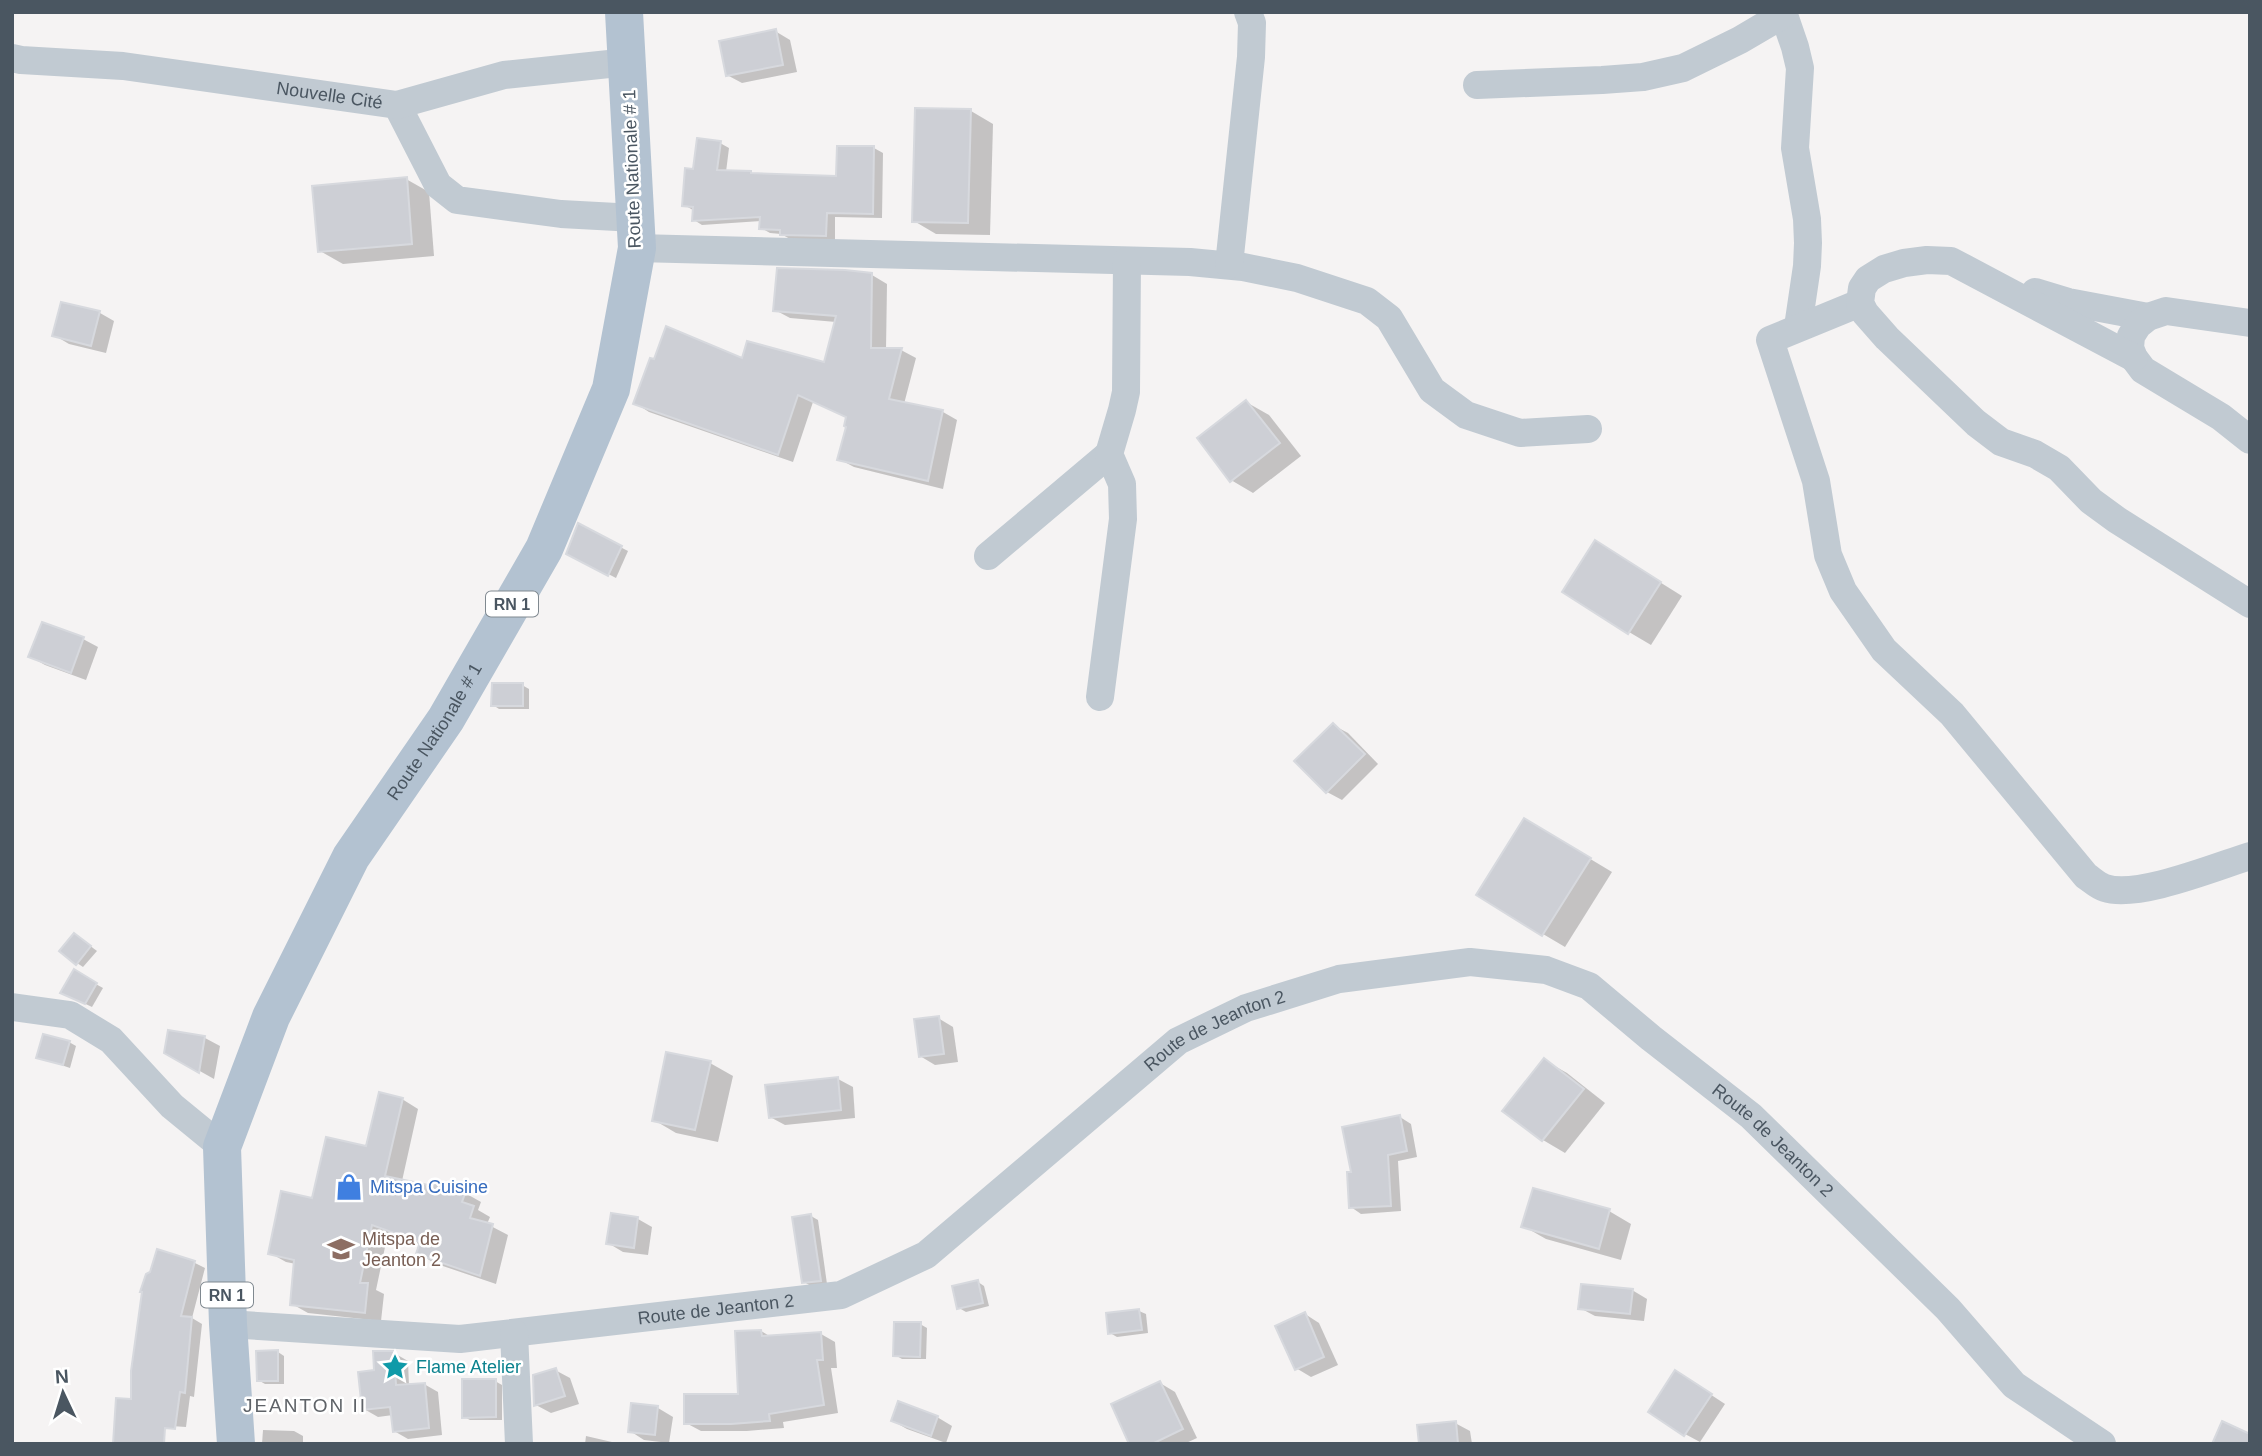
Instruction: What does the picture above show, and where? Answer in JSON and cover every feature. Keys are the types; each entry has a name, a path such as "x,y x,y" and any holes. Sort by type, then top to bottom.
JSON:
{"main road":[{"name":"Route Nationale # 1","path":"236,1444 228,1324 222,1147 271,1017 351,857 446,719 544,550 611,389 636,233 624,12"}],"street":[{"path":"1229,265 1251,57 1252,23 1248,12"},
{"path":"1477,85 1643,77 1683,68 1740,40 1783,13 1796,47 1800,68 1795,148 1807,219 1808,243 1798,327"},
{"name":"Nouvelle Cité","path":"12,58 123,66 397,105 438,185 457,200 561,214 636,233 1127,261 1191,262 1229,265 1297,278 1367,301 1389,318 1432,390 1466,415 1520,433 1588,429"},
{"path":"397,105 503,75 628,62"},
{"path":"988,556 1109,454 1126,392 1127,261"},
{"path":"2134,358 1951,261 1903,263 1884,269 1868,279 1862,288 1860,303 1865,313 1887,338 1976,423 2001,442 2035,454 2059,468 2091,501 2117,520 2250,604"},
{"path":"1972,272 2068,302 2148,317"},
{"path":"1860,303 1770,340 1816,481 1829,555 1843,592 1884,650 1952,714 2086,876 2102,888 2120,891 2145,889 2250,856"},
{"path":"2250,323 2166,311 2148,317 2138,325 2131,336 2130,348 2143,370 2221,417 2250,440"},
{"path":"1100,697 1123,519 1122,484 1109,454"},
{"name":"Route de Jeanton 2","path":"228,1324 460,1339 841,1296 926,1255 1178,1041 1246,1008 1339,979 1470,962 1546,970 1589,986 1751,1116 1948,1309 2014,1385 2102,1444"},
{"path":"12,1007 70,1015 111,1040 172,1106 222,1147"},
{"path":"514,1333 519,1444"}],"building":[{"path":"776,29 783,65 726,76 719,41"},
{"path":"915,108 971,109 968,223 912,222"},
{"path":"697,138 721,141 717,170 751,173 836,176 837,146 874,146 873,214 827,213 826,236 780,235 780,230 759,229 760,217 692,221 693,207 682,206 685,168 693,169"},
{"path":"407,177 412,244 318,252 312,186"},
{"path":"777,268 872,273 871,348 902,348 889,399 943,410 928,481 837,460 846,417 798,395 778,455 633,404 650,358 654,359 666,326 742,358 747,341 824,362 836,316 773,311"},
{"path":"61,302 100,311 91,346 52,336"},
{"path":"1246,400 1280,443 1230,482 1197,438"},
{"path":"578,523 622,546 608,576 566,554"},
{"path":"1595,540 1661,582 1628,634 1562,592"},
{"path":"42,622 84,637 71,673 28,657"},
{"path":"492,683 523,683 523,706 491,706"},
{"path":"1333,723 1365,754 1326,793 1294,761"},
{"path":"1524,818 1591,858 1542,936 1476,895"},
{"path":"74,933 91,946 76,965 59,951"},
{"path":"74,969 97,983 85,1004 60,993"},
{"path":"939,1016 944,1054 919,1057 914,1019"},
{"path":"168,1030 205,1036 199,1073 164,1053"},
{"path":"43,1034 70,1041 63,1065 36,1058"},
{"path":"666,1052 711,1061 695,1130 652,1121"},
{"path":"1544,1058 1584,1089 1542,1141 1502,1111"},
{"path":"838,1077 841,1110 769,1118 765,1085"},
{"path":"379,1092 403,1098 385,1176 433,1186 435,1180 466,1191 462,1202 474,1206 470,1218 493,1224 480,1276 416,1254 420,1242 372,1225 360,1283 368,1283 365,1313 290,1305 294,1260 268,1254 281,1191 312,1198 326,1137 366,1146"},
{"path":"1400,1115 1407,1151 1388,1155 1391,1206 1349,1208 1347,1172 1351,1172 1342,1127"},
{"path":"1533,1188 1610,1209 1599,1249 1521,1227"},
{"path":"611,1213 638,1217 634,1248 606,1244"},
{"path":"811,1214 821,1281 802,1283 792,1217"},
{"path":"157,1249 195,1261 181,1316 192,1317 185,1393 180,1392 175,1429 165,1428 164,1444 113,1444 116,1398 131,1399 131,1371 140,1292"},
{"path":"978,1280 983,1303 957,1309 952,1286"},
{"path":"1581,1284 1633,1289 1630,1314 1578,1309"},
{"path":"1139,1309 1142,1330 1108,1334 1106,1313"},
{"path":"1305,1312 1324,1357 1295,1370 1275,1326"},
{"path":"894,1322 921,1322 920,1357 893,1356"},
{"path":"761,1330 762,1336 821,1332 823,1360 817,1360 824,1405 769,1414 770,1421 684,1424 684,1394 738,1394 735,1331"},
{"path":"278,1350 278,1381 257,1381 256,1351"},
{"path":"373,1351 394,1351 396,1385 425,1383 429,1428 393,1432 390,1407 362,1410 358,1372 374,1370"},
{"path":"556,1368 565,1396 534,1406 533,1375"},
{"path":"1675,1370 1712,1394 1684,1436 1648,1412"},
{"path":"462,1379 496,1379 496,1417 462,1418"},
{"path":"1160,1381 1183,1429 1152,1444 1129,1444 1111,1404"},
{"path":"898,1401 938,1416 931,1436 891,1421"},
{"path":"631,1403 658,1406 655,1435 628,1432"},
{"path":"1456,1421 1458,1444 1419,1444 1417,1425"},
{"path":"2222,1421 2250,1434 2250,1444 2212,1444"}],"place":[{"name":"Mitspa Cuisine","path":"349,1187"},
{"name":"Mitspa de Jeanton 2","path":"341,1249"},
{"name":"Flame Atelier","path":"395,1367"}],"district":[{"name":"JEANTON II","path":"305,1405"}]}
